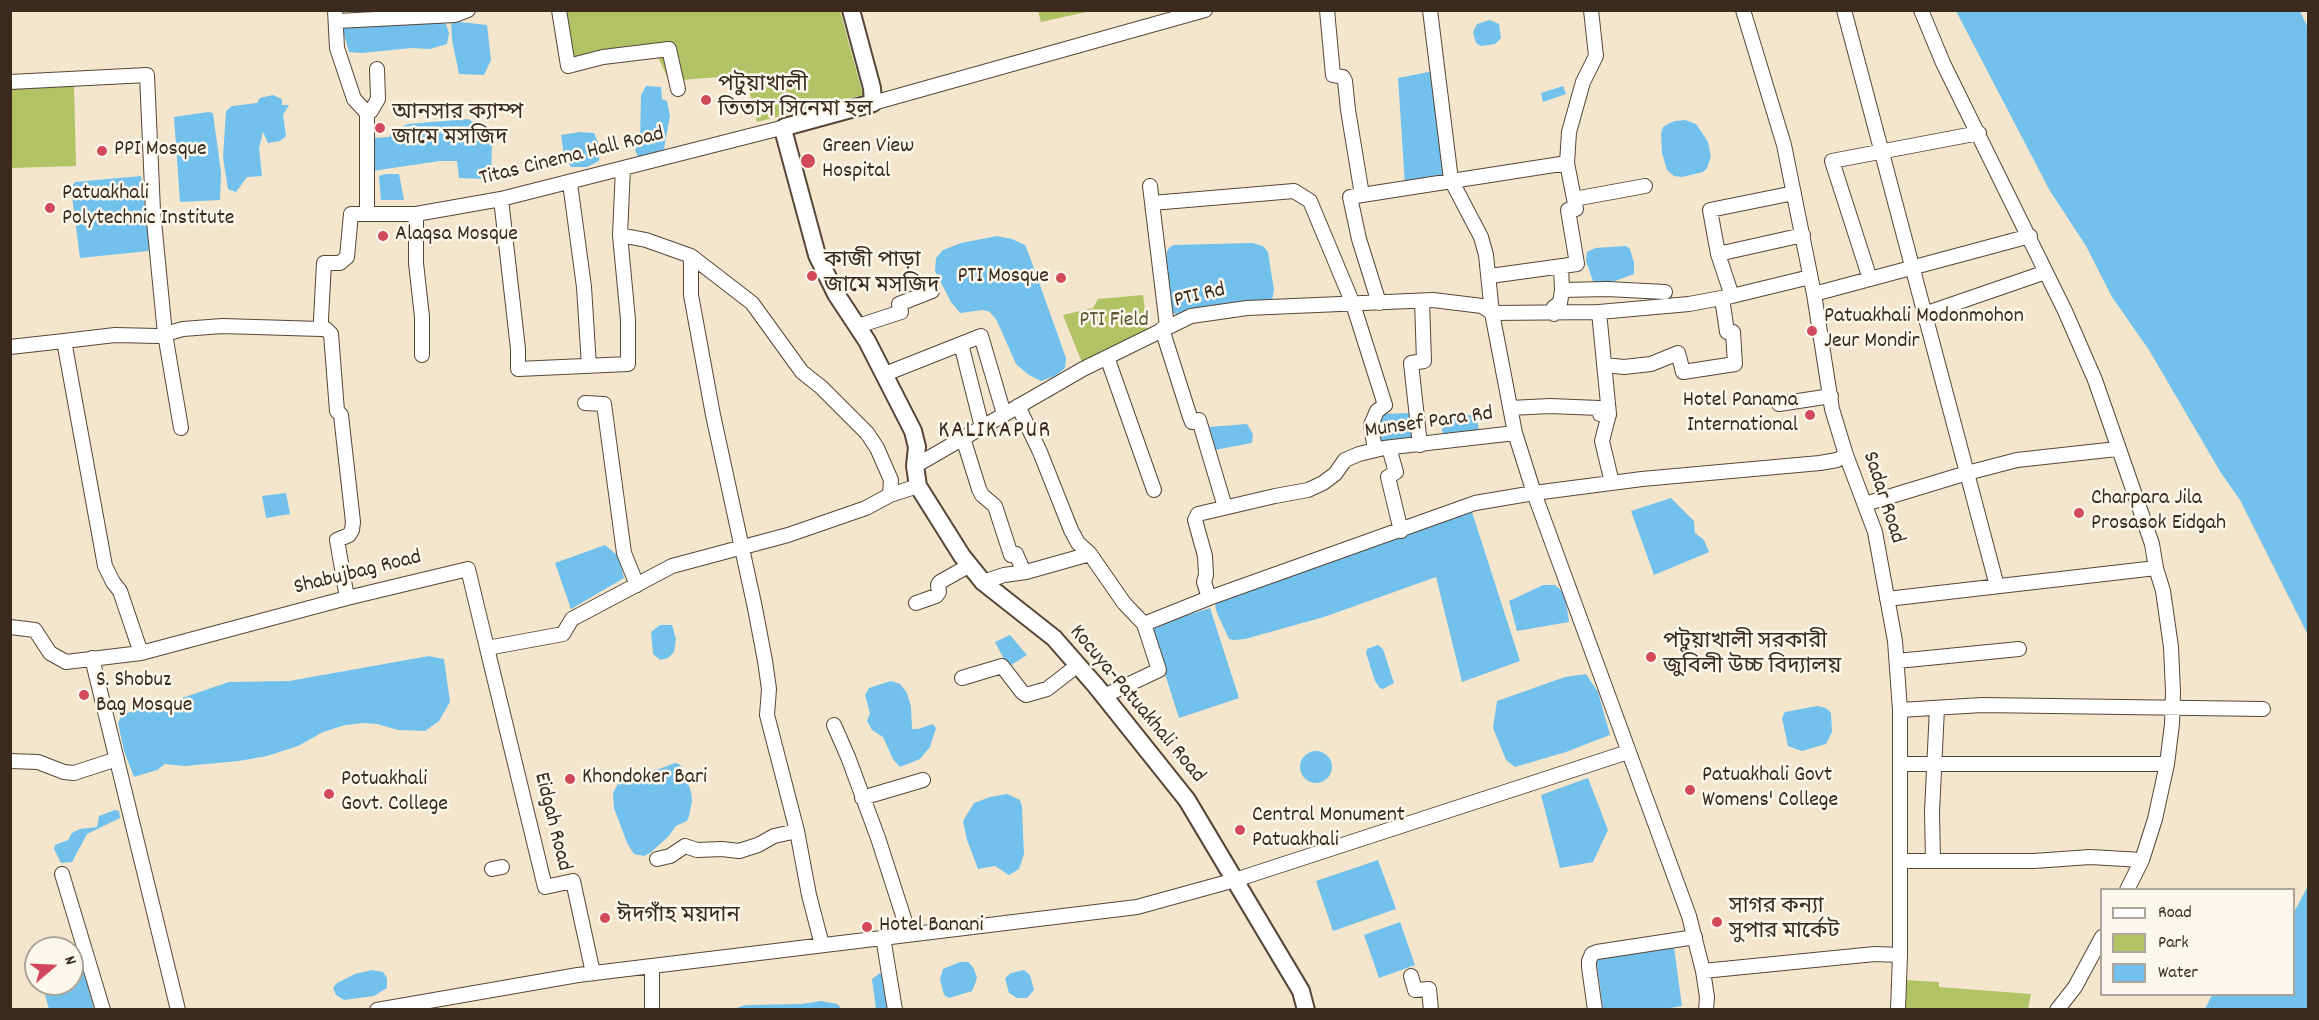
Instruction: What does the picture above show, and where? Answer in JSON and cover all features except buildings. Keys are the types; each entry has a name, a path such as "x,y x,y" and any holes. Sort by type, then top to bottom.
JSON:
{"main road":[{"path":"785,127 873,103 872,88 851,10"},
{"name":"Kocuya-Patuakhali Road","path":"785,127 784,133 817,255 836,294 858,326 914,431 917,447 915,466 918,486 983,582 1054,638 1104,696 1187,800 1301,991 1306,1010"}],"street":[{"path":"321,329 324,263 344,261 347,257 351,214 367,214 367,113 354,99 337,48 336,16 455,15 468,10"},
{"path":"559,10 568,66 603,57 669,49 678,89"},
{"path":"873,103 1205,10"},
{"path":"1327,10 1333,75 1343,77 1345,81 1362,195"},
{"path":"1430,10 1451,180 1481,237 1490,276 1492,314 1515,433 1534,493 1689,916 1703,971 1707,997 1706,1010"},
{"path":"1490,276 1577,264 1568,210 1576,209 1567,164 1569,132 1583,82 1596,56 1592,10"},
{"name":"Sadar Road","path":"1743,10 1784,146 1814,294 1831,396 1845,455 1875,532 1897,661 1900,710 1898,1010"},
{"path":"1844,10 1997,586"},
{"path":"1921,10 1943,63 2030,236 2095,380 2151,544 2163,591 2171,647 2172,709 2167,764 2155,819 2142,860 2128,888"},
{"path":"367,113 371,111 378,99 377,69"},
{"path":"10,82 147,75 153,212 165,334 181,428"},
{"name":"Titas Cinema Hall Road","path":"367,214 416,214 501,199 785,127"},
{"path":"1870,279 1832,161 1979,133"},
{"path":"1379,303 1359,239 1350,197 1567,164"},
{"path":"501,199 518,349 518,369 628,364 628,320 620,235 623,168"},
{"path":"570,183 584,287 589,366"},
{"path":"1150,186 1165,327 1192,422 1199,420 1226,507"},
{"path":"1574,198 1645,186"},
{"path":"1152,203 1293,190 1303,194 1310,201 1316,210 1353,304 1385,405 1377,411 1371,424 1396,472 1388,477 1401,531"},
{"path":"1604,365 1624,367 1651,364 1678,353 1683,372 1735,364 1733,332 1727,332 1727,297 1710,210 1794,193"},
{"path":"416,214 416,263 422,317 422,355"},
{"path":"620,235 646,240 691,256 752,303 802,372 821,387 867,433 877,448 891,480 890,495"},
{"path":"1718,254 1803,236"},
{"path":"1814,294 2030,236"},
{"path":"691,256 689,275 691,295 713,415 755,608 769,689 767,715 797,831 809,895 822,945"},
{"path":"1554,314 1554,307 1560,303 1562,290 1561,266"},
{"path":"1924,314 2046,272"},
{"path":"1492,314 1599,312 1689,304 1810,277"},
{"path":"1562,290 1606,289 1665,292"},
{"path":"858,326 901,312 899,304 932,291"},
{"path":"1420,445 1411,363 1424,361 1422,301"},
{"name":"PTI Rd","path":"915,466 1107,357 1191,316 1247,308 1422,301 1469,303 1482,306 1492,314"},
{"path":"1599,312 1609,415 1602,441 1612,483"},
{"path":"10,347 115,335 157,336 183,329 222,326 326,329 331,334 337,411 341,415 353,522 349,535 337,540 347,598"},
{"path":"885,374 981,336 1004,414"},
{"path":"64,341 105,566 120,591 141,653"},
{"path":"961,344 982,427"},
{"path":"1107,357 1154,490"},
{"path":"1779,404 1831,396"},
{"path":"585,403 604,404 624,553 637,585"},
{"path":"1018,406 1036,443 1071,530 1078,543 1090,554 1124,603 1144,624 1159,670 1104,696"},
{"path":"1510,408 1550,406 1599,408 1600,414 1609,415"},
{"name":"Munsef Para Rd","path":"1209,598 1204,582 1205,556 1195,520 1198,514 1308,490 1335,474 1344,460 1382,449 1515,433"},
{"path":"963,438 978,489 995,506 1011,555 1016,554 1024,572"},
{"path":"1865,504 2018,460 2118,449"},
{"path":"1144,624 1209,598 1475,503 1612,483 1768,466 1820,463 1837,460 1845,455"},
{"path":"487,648 563,634 572,619 672,566 828,521 918,486"},
{"path":"983,582 1090,554"},
{"path":"916,603 936,596 940,582 970,566"},
{"path":"1887,599 2156,568"},
{"name":"Shabujbag Road","path":"10,627 35,630 50,653 66,662 141,653 347,598 468,569 487,648"},
{"name":"Eidgah Road","path":"487,648 545,887 573,881 592,973"},
{"path":"1897,661 2019,649"},
{"path":"92,658 178,1010"},
{"path":"962,678 1002,666 1026,694 1047,689 1078,665"},
{"path":"1900,710 1982,705 2263,709"},
{"path":"1933,861 1936,708"},
{"path":"834,725 848,757 909,934"},
{"path":"377,1010 418,1006 592,973 1137,907 1235,880 1628,752"},
{"path":"10,761 38,762 64,772 74,773 117,759"},
{"path":"1900,764 2167,764"},
{"path":"862,798 923,780"},
{"path":"657,859 670,856 685,846 697,850 739,851 758,845 774,836 797,831"},
{"path":"1900,861 1965,859 2034,861 2091,857 2142,860"},
{"path":"62,874 103,1010"},
{"path":"1595,1010 1589,967 1592,954 1695,937"},
{"path":"883,938 895,1010"},
{"path":"2057,1010 2075,987 2100,942"},
{"path":"1703,971 1875,954 1900,955"},
{"path":"652,966 652,1010"},
{"path":"1411,976 1414,990 1429,989 1431,1010"}],"green space":[{"path":"1038,10 1091,11 1041,22"},
{"path":"563,11 840,11 863,95 757,122 745,75 669,81 652,44 572,60"},
{"path":"74,85 76,166 11,168 10,87"},
{"name":"PTI Field","path":"1143,295 1148,333 1083,365 1063,315 1093,308 1098,299"},
{"path":"1904,980 1939,982 1939,987 2031,994 2028,1009 1902,1010"}],"water":[{"path":"1956,11 2300,11 2308,28 2308,635 2240,500 2221,473 2149,350 2112,297 2086,246 2050,191"},
{"path":"1490,20 1499,24 1501,38 1495,44 1481,46 1476,43 1473,32 1477,24"},
{"path":"451,21 487,25 491,60 484,75 459,74 452,40"},
{"path":"439,22 446,24 449,33 447,44 430,49 412,48 361,53 349,52 342,27"},
{"path":"1434,71 1447,177 1405,185 1398,78"},
{"path":"646,86 661,87 662,99 667,101 670,116 664,149 640,161 635,150 640,142 641,95"},
{"path":"1563,86 1566,94 1543,102 1541,93"},
{"path":"273,95 282,99 282,105 289,105 283,115 286,136 280,141 268,143 263,132 259,148 262,176 247,177 236,192 228,189 223,157 226,111 232,106 257,103 260,98"},
{"path":"213,113 221,173 220,200 180,202 174,117"},
{"path":"468,119 484,128 492,145 491,173 484,179 459,178 457,161 440,161 372,171 370,138 389,137 393,131 408,124"},
{"path":"1685,120 1696,124 1701,131 1708,142 1711,157 1703,172 1682,177 1674,176 1667,170 1662,153 1661,134 1663,127 1668,124"},
{"path":"580,132 594,133 600,147 599,161 587,167 571,167 564,155 561,135"},
{"path":"399,174 404,200 381,200 379,176"},
{"path":"141,176 150,246 148,251 80,258 71,188 75,182"},
{"path":"997,236 1025,245 1066,358 1065,368 1055,376 1041,381 1016,364 997,321 990,312 983,310 960,313 951,302 935,271 936,258 943,250 961,243"},
{"path":"1252,243 1263,246 1268,252 1274,290 1272,300 1265,305 1179,315 1170,312 1165,269 1167,251 1170,247 1174,245"},
{"path":"1626,246 1630,249 1634,263 1634,274 1615,281 1603,283 1593,281 1586,261 1587,252 1595,248"},
{"path":"1412,413 1417,439 1380,443 1375,422 1380,414"},
{"path":"1447,415 1474,415 1479,431 1443,439 1441,418"},
{"path":"1247,424 1253,434 1252,443 1214,450 1208,427"},
{"path":"286,493 290,514 266,518 262,496"},
{"path":"1671,498 1694,521 1695,533 1704,540 1709,552 1654,575 1631,511"},
{"path":"1470,506 1520,661 1462,682 1436,577 1324,617 1245,639 1229,639 1217,613 1215,605 1217,601"},
{"path":"605,545 618,556 624,578 571,609 555,563"},
{"path":"1543,585 1555,585 1565,594 1569,622 1517,631 1509,601"},
{"path":"1210,608 1239,698 1179,718 1150,627"},
{"path":"660,625 672,625 676,639 674,652 668,658 660,660 653,654 651,632"},
{"path":"1010,635 1027,655 1008,667 995,642"},
{"path":"1378,645 1383,649 1394,683 1383,689 1375,681 1366,653 1367,649"},
{"path":"429,656 444,659 450,702 439,721 425,731 398,730 377,724 345,725 323,732 298,746 267,756 185,766 165,764 157,770 134,777 124,751 118,723 122,715 160,701 176,700 229,682 289,681"},
{"path":"1586,674 1598,692 1610,735 1566,752 1515,767 1506,760 1493,728 1497,701 1565,677"},
{"path":"891,681 900,684 907,693 911,707 912,729 933,724 936,728 930,747 920,759 900,767 893,759 883,737 872,730 867,721 870,713 865,695 869,688"},
{"path":"1817,706 1826,708 1831,713 1832,732 1826,744 1802,751 1788,746 1782,718 1785,712"},
{"path":"1316,751 1328,755 1332,767 1328,779 1316,783 1304,779 1300,767 1304,755"},
{"path":"675,763 683,768 691,792 692,801 687,821 676,826 668,837 650,853 644,856 634,854 627,843 614,808 613,793 620,780 627,775 659,769"},
{"path":"1588,778 1608,830 1593,862 1560,868 1541,795"},
{"path":"1007,794 1020,800 1022,807 1024,854 1019,869 1009,875 995,866 978,869 967,840 963,821 974,803"},
{"path":"115,810 119,811 120,818 87,834 72,862 61,863 54,849 55,845 68,840 72,833 80,829 97,827 99,816"},
{"path":"1378,860 1396,909 1333,931 1316,881"},
{"path":"2308,886 2308,1009 2205,1009 2212,996 2295,996 2295,910"},
{"path":"1400,922 1415,965 1379,978 1364,935"},
{"path":"1674,947 1682,1006 1658,1010 1603,1009 1596,957"},
{"path":"960,962 968,962 973,967 977,977 975,984 972,991 949,998 944,995 940,979 943,969"},
{"path":"372,970 383,972 387,978 387,988 374,996 344,1000 336,995 333,988 337,983 355,974"},
{"path":"1024,970 1030,975 1034,990 1027,998 1017,998 1009,993 1005,978 1011,973"},
{"path":"84,973 94,1009 49,1009 45,996 84,996"},
{"path":"880,973 885,977 890,1009 876,1009 872,979"},
{"path":"821,1001 837,1004 842,1009 733,1009 746,1005 802,1004"}],"place":[{"name":"পটুয়াখালী তিতাস সিনেমা হল","path":"706,100"},
{"name":"আনসার ক্যাম্প জামে মসজিদ","path":"380,128"},
{"name":"PPI Mosque","path":"102,151"},
{"name":"Green View Hospital","path":"808,161"},
{"name":"Patuakhali Polytechnic Institute","path":"50,208"},
{"name":"Alaqsa Mosque","path":"383,236"},
{"name":"কাজী পাড়া জামে মসজিদ","path":"812,276"},
{"name":"PTI Mosque","path":"1061,278"},
{"name":"Patuakhali Modonmohon Jeur Mondir","path":"1812,331"},
{"name":"Hotel Panama International","path":"1810,415"},
{"name":"Charpara Jila Prosasok Eidgah","path":"2079,513"},
{"name":"পটুয়াখালী সরকারী জুবিলী উচ্চ বিদ্যালয়","path":"1651,657"},
{"name":"S. Shobuz Bag Mosque","path":"84,695"},
{"name":"Khondoker Bari","path":"570,779"},
{"name":"Patuakhali Govt Womens' College","path":"1690,790"},
{"name":"Potuakhali Govt. College","path":"329,794"},
{"name":"Central Monument Patuakhali","path":"1240,830"},
{"name":"ঈদগাঁহ ময়দান","path":"605,918"},
{"name":"সাগর কন্যা সুপার মার্কেট","path":"1717,922"},
{"name":"Hotel Banani","path":"867,927"}],"district":[{"name":"KALIKAPUR","path":"995,433"}]}
